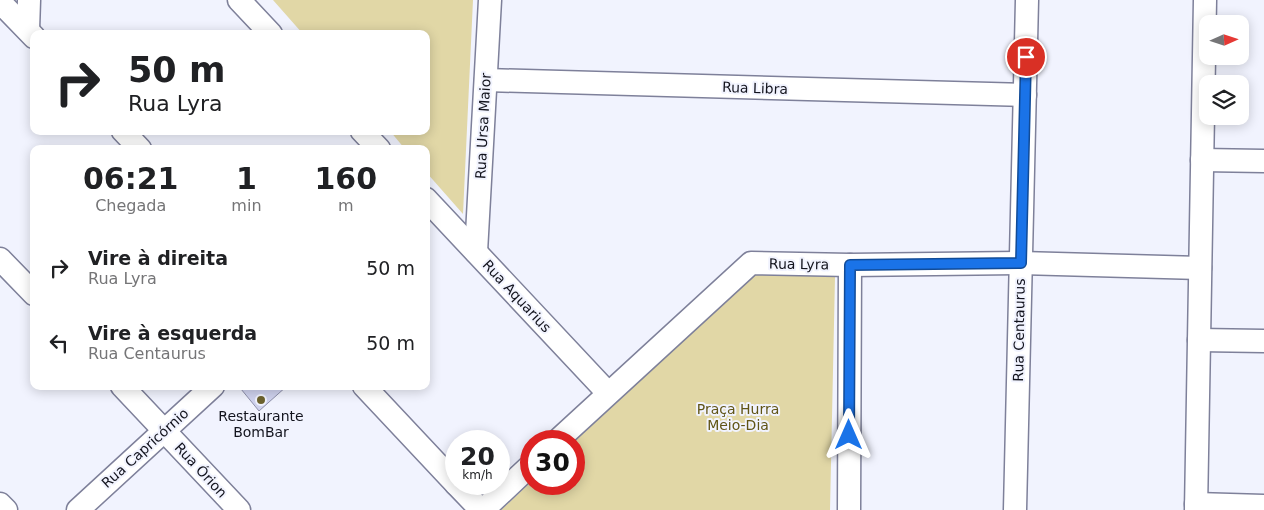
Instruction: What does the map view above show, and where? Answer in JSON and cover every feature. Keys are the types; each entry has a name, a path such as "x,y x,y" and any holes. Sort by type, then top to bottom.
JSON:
{"street":[{"path":"29,0 31,30"},
{"path":"239,0 266,30"},
{"name":"Rua Ursa Maior","path":"476,252 490,0"},
{"name":"Rua Centaurus","path":"1015,510 1027,0"},
{"path":"1205,0 1196,507 1264,506"},
{"path":"0,2 30,32"},
{"name":"Rua Libra","path":"486,80 1025,96"},
{"path":"127,135 136,145"},
{"path":"366,135 375,145"},
{"path":"1202,160 1264,160"},
{"name":"Rua Aquarius","path":"430,203 608,393"},
{"path":"0,259 30,290"},
{"name":"Rua Lyra","path":"569,430 751,262 850,265 1021,263 1200,268"},
{"path":"849,510 850,265"},
{"path":"1199,340 1264,341"},
{"name":"Rua Órion","path":"126,390 239,510"},
{"name":"Rua Capricórnio","path":"78,510 209,390"},
{"path":"368,390 445,472"},
{"path":"467,495 482,510 520,475"},
{"path":"0,504 6,510"}],"green space":[{"path":"273,0 473,0 463,214 430,177 430,145 402,145 393,135 430,135 430,30 299,30"},
{"name":"Praça Hurra Meio-Dia","path":"755,273 835,277 830,510 501,510 520,492 520,495 585,495 585,432"}],"building":[{"name":"Restaurante BomBar","path":"242,390 283,390 259,411"}],"place":[{"name":"Restaurante BomBar","path":"261,400"}],"route":[{"path":"849,435 850,265 1021,263 1026,57"}]}
